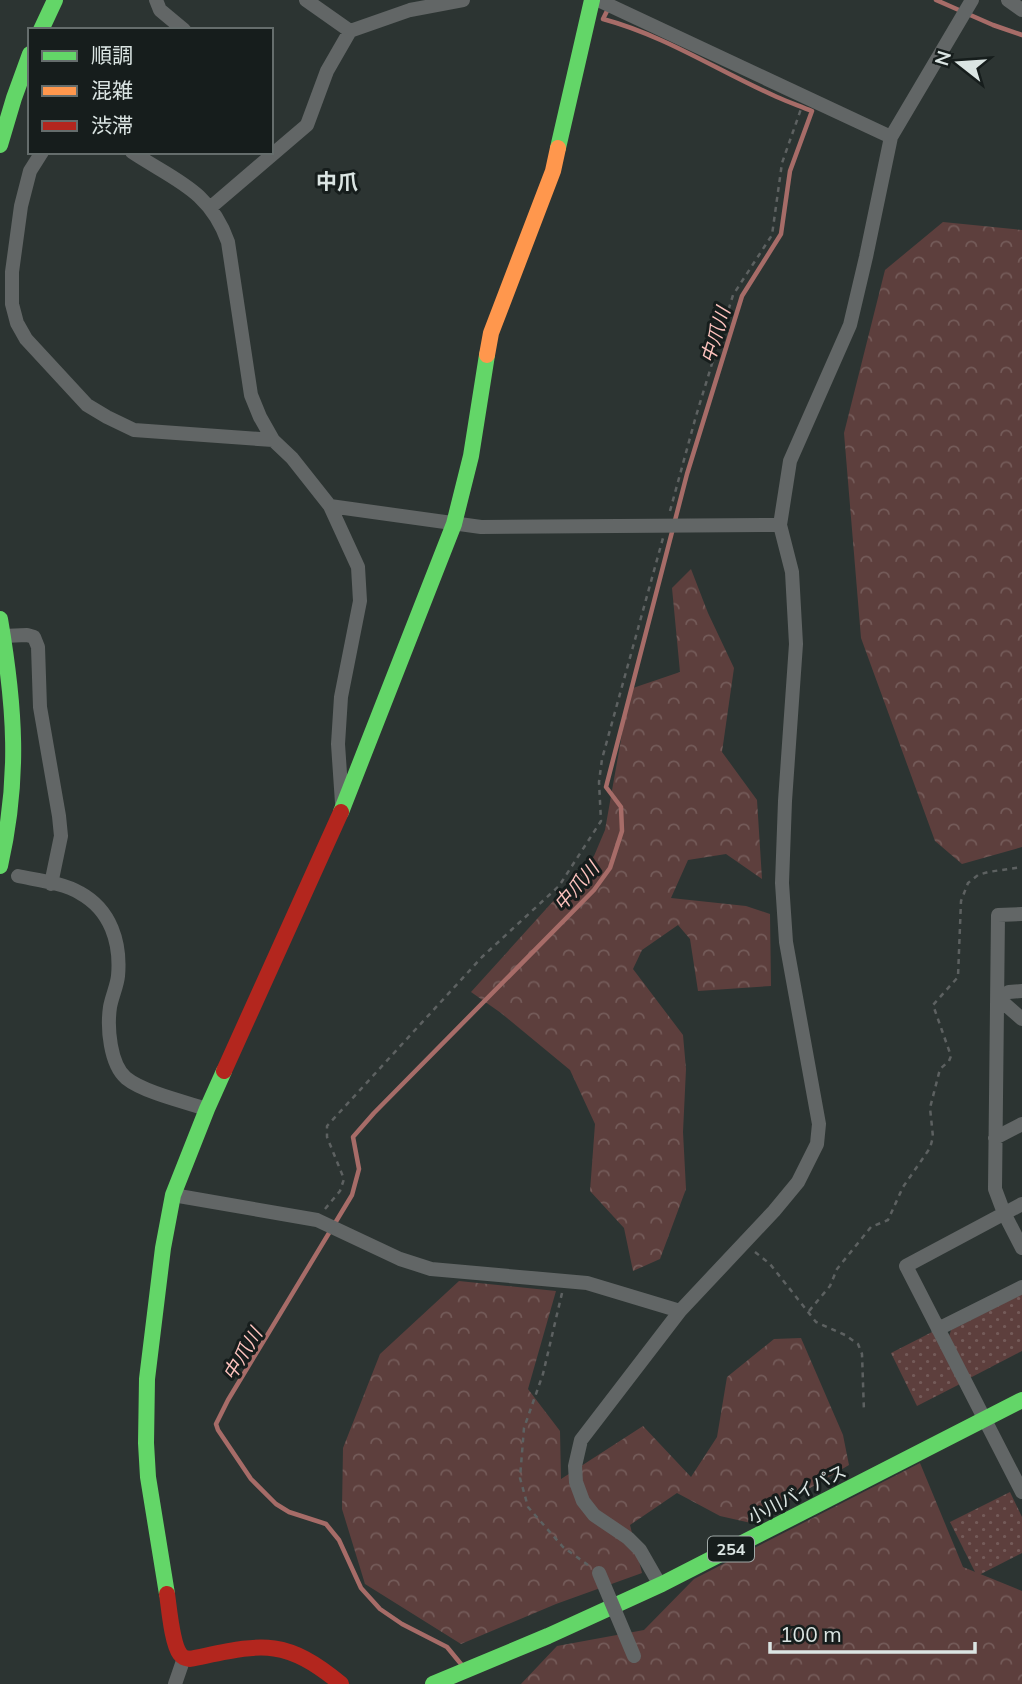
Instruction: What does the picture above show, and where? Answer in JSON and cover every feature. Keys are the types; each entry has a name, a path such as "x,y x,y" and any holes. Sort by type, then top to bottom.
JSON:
{"main road":[{"path":"42,28 55,0"},
{"path":"341,1684 313,1662 274,1647 256,1646 190,1659 178,1653 148,1477 146,1443 148,1380 163,1248 173,1195 207,1109 343,808 454,524 471,456 491,333 553,171 592,0"},
{"path":"0,145 28,60"},
{"path":"0,619 8,665 7,740 13,789 7,839 0,866"},
{"name":"小川バイパス","path":"433,1684 660,1585 1022,1400"}],"street":[{"path":"156,0 160,10 182,28"},
{"path":"306,0 350,31"},
{"path":"211,207 307,125 327,71 350,31 410,10 463,0"},
{"path":"598,0 891,137"},
{"path":"660,1585 640,1550 628,1538 594,1515 583,1501 576,1482 575,1466 581,1440 680,1311 798,1182 817,1144 819,1124 786,942 782,883 796,643 792,572 780,525 790,461 850,325 891,137 972,0"},
{"path":"1008,0 1022,10"},
{"path":"41,154 30,171 6,272 17,323 26,339 87,405 134,430 273,440"},
{"path":"136,154 190,187 211,207 223,227 228,242 251,395 273,440 292,458 330,506 358,567 360,601 341,697 338,744 343,808"},
{"path":"330,506 481,527 780,525"},
{"path":"3,636 34,637 38,647 40,707 61,836 51,884"},
{"path":"18,876 73,889 83,894 106,916 115,933 119,953 118,978 110,1007 111,1042 115,1064 126,1078 144,1088 207,1109"},
{"path":"1022,914 998,915 995,1138 995,1189 1022,1248"},
{"path":"998,998 1009,992 1022,991"},
{"path":"998,998 1022,1019"},
{"path":"995,1138 1022,1124"},
{"path":"173,1195 317,1220 400,1259 431,1269 587,1283 680,1311"},
{"path":"1022,1204 906,1266 1022,1492"},
{"path":"938,1329 1022,1287"},
{"path":"599,1573 634,1656"},
{"path":"176,1684 184,1658"}],"path":[{"path":"317,1220 340,1191 344,1179 327,1137 327,1126 482,957 559,886 601,821 599,782 602,759 696,416 733,295 772,235 782,163 806,96"},
{"path":"809,1311 830,1286 837,1269 872,1227 888,1220 903,1187 930,1148 933,1137 930,1108 940,1069 950,1061 951,1056 933,1005 958,977 961,901 968,883 978,875 988,872 1022,867"},
{"path":"744,1243 770,1264 816,1322 858,1344 862,1353 864,1412"},
{"path":"565,1281 543,1374 524,1428 520,1478 528,1507 563,1547 599,1573"}],"green space":[{"path":"943,222 1022,230 1022,847 962,864 935,841 861,638 844,433 885,270"},
{"path":"691,569 734,668 722,752 757,800 762,879 726,854 688,860 671,898 746,906 770,914 771,986 698,991 690,939 678,925 642,950 633,969 683,1035 686,1069 683,1132 686,1189 660,1259 633,1271 624,1228 590,1191 595,1124 570,1070 471,992 594,856 605,830 630,689 680,672 672,588"},
{"path":"459,1281 556,1291 528,1389 560,1431 561,1479 643,1426 691,1477 717,1437 727,1377 774,1339 801,1338 843,1435 849,1465 751,1523 720,1516 677,1493 630,1525 642,1573 556,1604 461,1644 365,1584 342,1509 343,1448 380,1354"},
{"path":"1022,1294 1022,1351 968,1379 948,1340 951,1330"},
{"path":"934,1331 960,1384 917,1406 891,1353"},
{"path":"920,1463 963,1567 1022,1591 1022,1684 521,1684 557,1646 644,1630 694,1579"},
{"path":"1010,1492 1022,1517 1022,1553 977,1576 950,1522"}],"waterway":[{"path":"936,0 1022,35"},
{"name":"中爪川","path":"461,1664 447,1647 402,1624 380,1609 361,1588 339,1540 326,1524 289,1512 276,1504 251,1479 216,1424 352,1195 359,1169 353,1137 594,890 610,868 622,831 621,807 606,787 687,474 742,296 781,234 790,171 812,111 755,87 648,35 603,19 609,7"}],"traffic: fast":[{"path":"42,28 55,0"},
{"path":"558,148 592,0"},
{"path":"0,145 28,60"},
{"path":"341,812 454,524 471,456 487,355"},
{"path":"0,619 9,682 13,742 11,803 0,866"},
{"path":"167,1594 148,1477 147,1379 163,1248 173,1195 224,1071"},
{"path":"433,1684 662,1584 1022,1400"}],"traffic: slow":[{"path":"487,355 491,333 553,171 558,148"}],"traffic: jam":[{"path":"224,1071 341,812"},
{"path":"167,1594 175,1642 183,1657 190,1659 234,1650 269,1648 302,1657 341,1684"}],"district":[{"name":"中爪","path":"337,181"}]}
